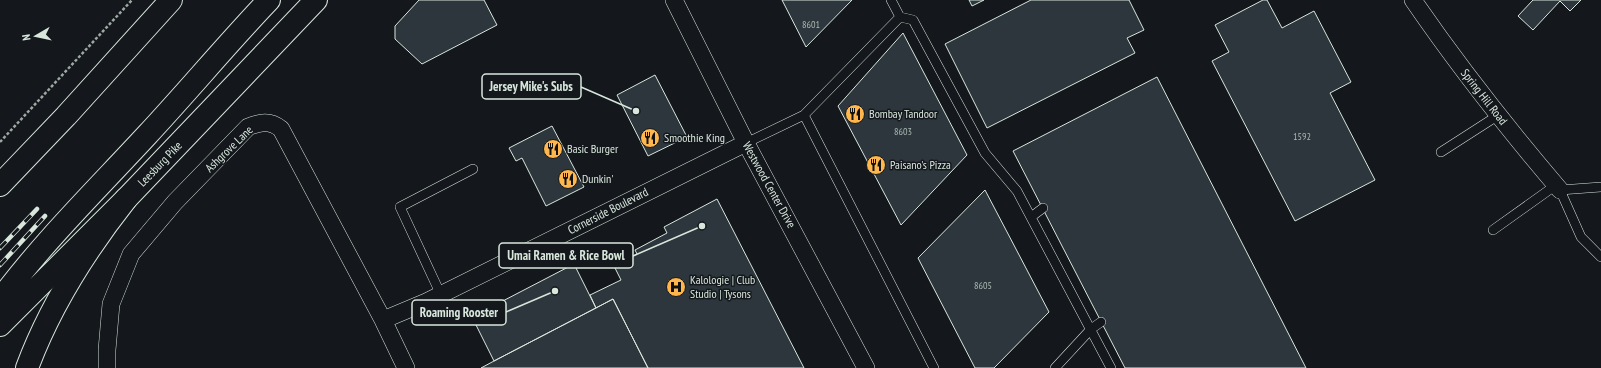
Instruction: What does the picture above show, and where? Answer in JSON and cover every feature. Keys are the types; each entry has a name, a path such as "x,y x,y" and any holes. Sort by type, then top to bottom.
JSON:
{"highway":[{"path":"0,185 66,116 171,0"},
{"path":"0,300 36,255 160,121 221,50 269,0"},
{"name":"Leesburg Pike","path":"0,325 126,199 316,0"},
{"path":"27,368 44,326 70,279 103,228 126,199"}],"street":[{"name":"Westwood Center Drive","path":"674,0 746,143 866,368"},
{"name":"Spring Hill Road","path":"1413,0 1454,60 1497,116 1558,188"},
{"name":"Ashgrove Lane","path":"108,368 107,350 112,304 131,254 176,202 248,127 257,123 270,123 281,128 383,320 406,368"},
{"name":"Cornerside Boulevard","path":"383,320 441,295 746,143"}],"lane":[{"path":"891,0 900,17 913,20 985,153 1017,191 1111,368"},
{"path":"746,143 804,115 900,17"},
{"path":"804,115 934,368"},
{"path":"1441,152 1497,116"},
{"path":"441,295 400,206 473,169"},
{"path":"1493,230 1558,188 1601,187"},
{"path":"1558,188 1581,237 1601,256"},
{"path":"1031,217 1043,208"},
{"path":"1055,368 1091,329 1101,322"}],"path":[{"path":"0,142 132,0"}],"building":[{"path":"419,0 484,0 497,25 422,64 395,39 395,26"},
{"path":"782,0 852,0 806,47"},
{"path":"969,0 984,0 972,6"},
{"path":"1031,0 1129,0 1144,30 1127,38 1135,53 987,128 945,44"},
{"path":"1263,0 1267,0 1282,28 1314,11 1351,82 1330,93 1375,180 1295,221 1212,61 1229,52 1215,25"},
{"path":"1533,0 1581,0 1570,11 1560,1 1533,30 1518,16"},
{"path":"903,33 967,155 901,225 838,106"},
{"path":"655,75 687,137 648,156 617,95"},
{"path":"1157,77 1306,368 1125,368 1013,151"},
{"path":"552,126 584,187 546,206 522,158 516,161 509,148"},
{"path":"985,190 1049,312 994,368 975,368 918,258"},
{"path":"717,199 804,368 648,368 613,299 596,308 590,295 621,280 614,266 637,254 635,250 667,233 664,227"},
{"path":"574,264 596,308 494,361 472,317"},
{"path":"613,299 648,368 481,368 494,361"}],"railway":[{"path":"0,248 37,209"},
{"path":"0,265 45,216"}],"place":[{"name":"Jersey Mike's Subs","path":"636,111"},
{"name":"Bombay Tandoor","path":"855,114"},
{"name":"Smoothie King","path":"650,138"},
{"name":"Basic Burger","path":"553,149"},
{"name":"Paisano's Pizza","path":"876,165"},
{"name":"Dunkin'","path":"568,179"},
{"name":"Umai Ramen & Rice Bowl","path":"702,226"},
{"name":"Kalologie | Club Studio | Tysons","path":"676,287"},
{"name":"Roaming Rooster","path":"555,291"}]}
